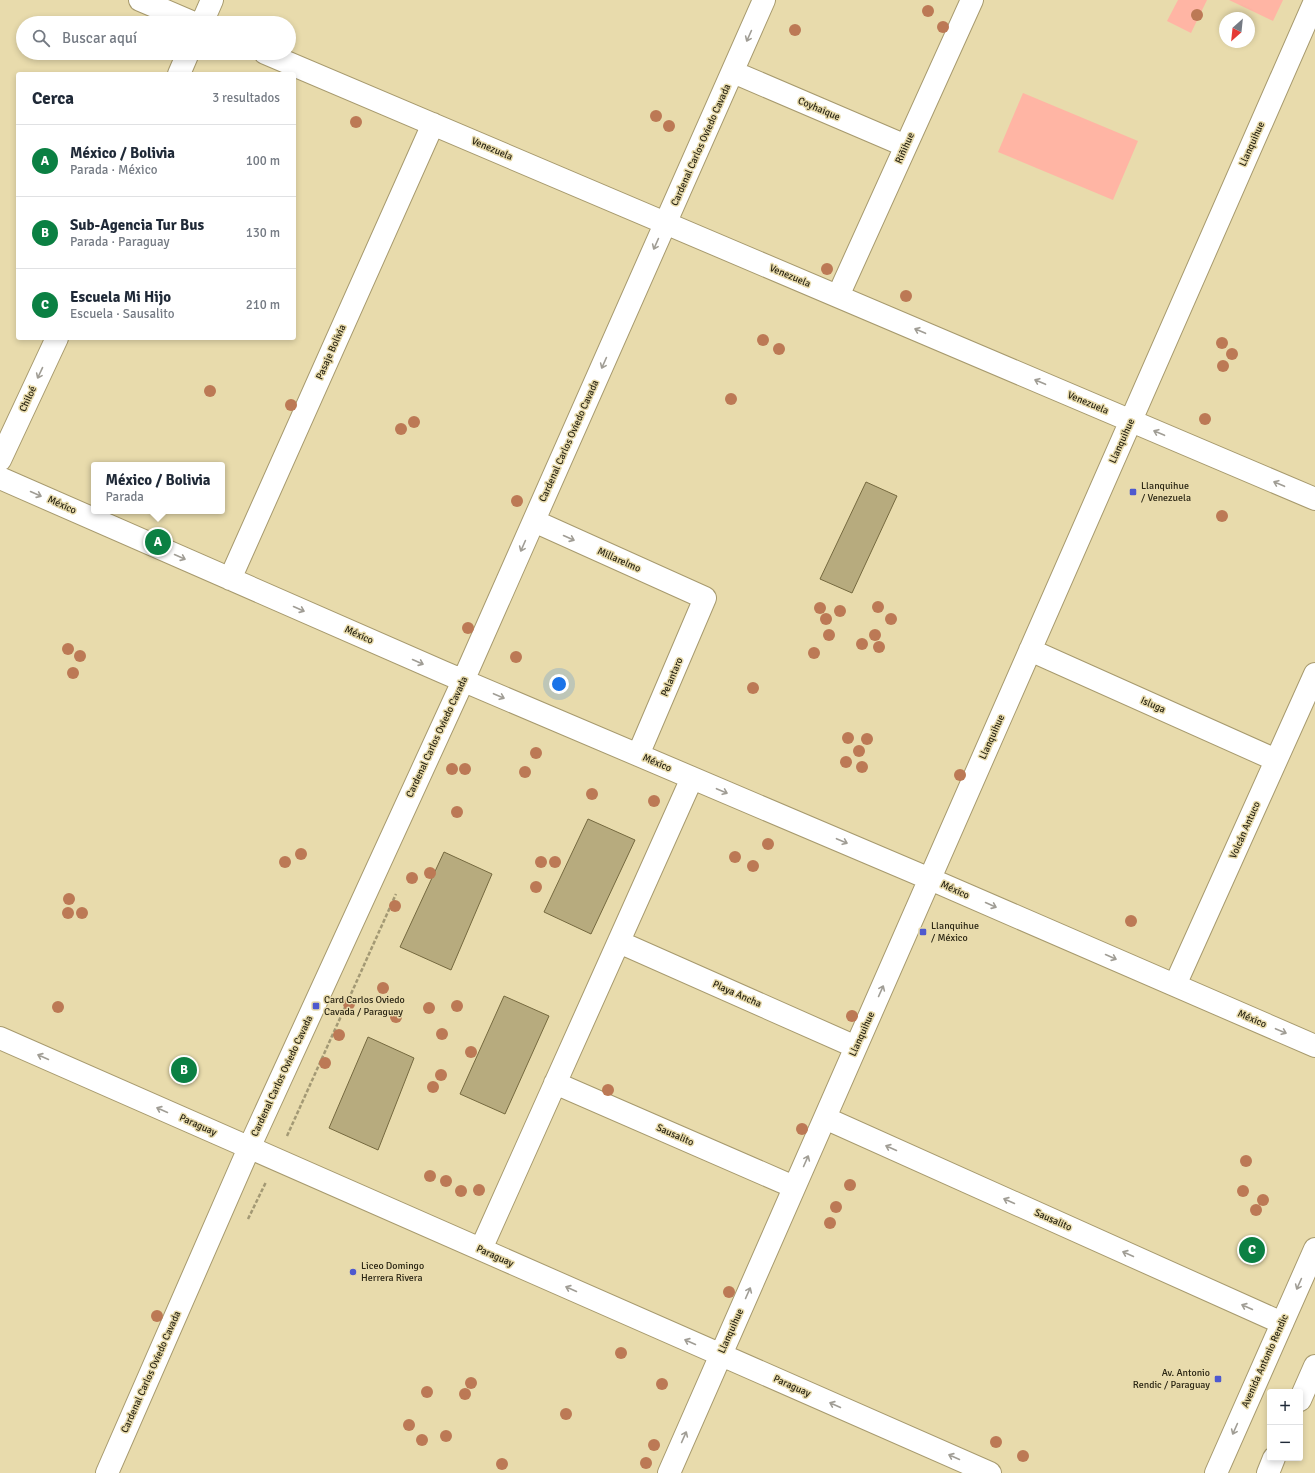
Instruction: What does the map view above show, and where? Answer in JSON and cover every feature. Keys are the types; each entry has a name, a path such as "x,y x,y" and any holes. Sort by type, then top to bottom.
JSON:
{"street":[{"path":"140,0 178,16"},
{"path":"205,16 212,0"},
{"name":"Cardenal Carlos Oviedo Cavada","path":"107,1473 249,1148 464,681 764,0"},
{"name":"Riñihue","path":"838,296 972,0"},
{"name":"Llanquihue","path":"669,1473 1315,1"},
{"path":"180,72 185,60"},
{"name":"Venezuela","path":"282,60 1315,499"},
{"name":"Coyhaique","path":"733,72 906,146"},
{"name":"Pasaje Bolivia","path":"230,579 433,124"},
{"name":"Chiloé","path":"0,460 56,340"},
{"name":"México","path":"0,478 464,681 930,878 1315,1046"},
{"name":"Millarelmo","path":"534,521 705,598"},
{"name":"Pelantaro","path":"638,755 705,598"},
{"name":"Isluga","path":"1030,650 1276,760"},
{"name":"Volcán Antuco","path":"1175,985 1315,674"},
{"path":"481,1249 692,778"},
{"name":"Playa Ancha","path":"619,942 856,1047"},
{"name":"Paraguay","path":"0,1038 990,1473"},
{"name":"Sausalito","path":"555,1083 794,1188"},
{"name":"Sausalito","path":"825,1118 1282,1323"},
{"name":"Avenida Antonio Rendic","path":"1216,1473 1315,1249"},
{"path":"1303,1393 1315,1366"},
{"path":"1268,1473 1273,1461"}],"shaded area":[{"path":"1178,0 1207,0 1191,33 1167,21"},
{"path":"1229,0 1283,0 1273,21"},
{"path":"1023,93 1138,141 1113,200 998,152"}],"building":[{"path":"866,482 897,496 852,593 820,579"},
{"path":"588,819 635,840 591,934 544,912"},
{"path":"444,852 492,874 451,970 400,947"},
{"path":"504,996 549,1016 505,1114 460,1094"},
{"path":"368,1037 414,1058 378,1150 329,1128"}],"place":[{"name":"Llanquihue / Venezuela","path":"1133,492"},
{"name":"México / Bolivia","path":"158,542"},
{"name":"Llanquihue / México","path":"923,932"},
{"name":"Card Carlos Oviedo Cavada / Paraguay","path":"316,1006"},
{"name":"Sub-Agencia Tur Bus","path":"184,1070"},
{"name":"Escuela Mi Hijo","path":"1252,1250"},
{"name":"Liceo Domingo Herrera Rivera","path":"353,1272"},
{"name":"Av. Antonio Rendic / Paraguay","path":"1218,1379"}]}
